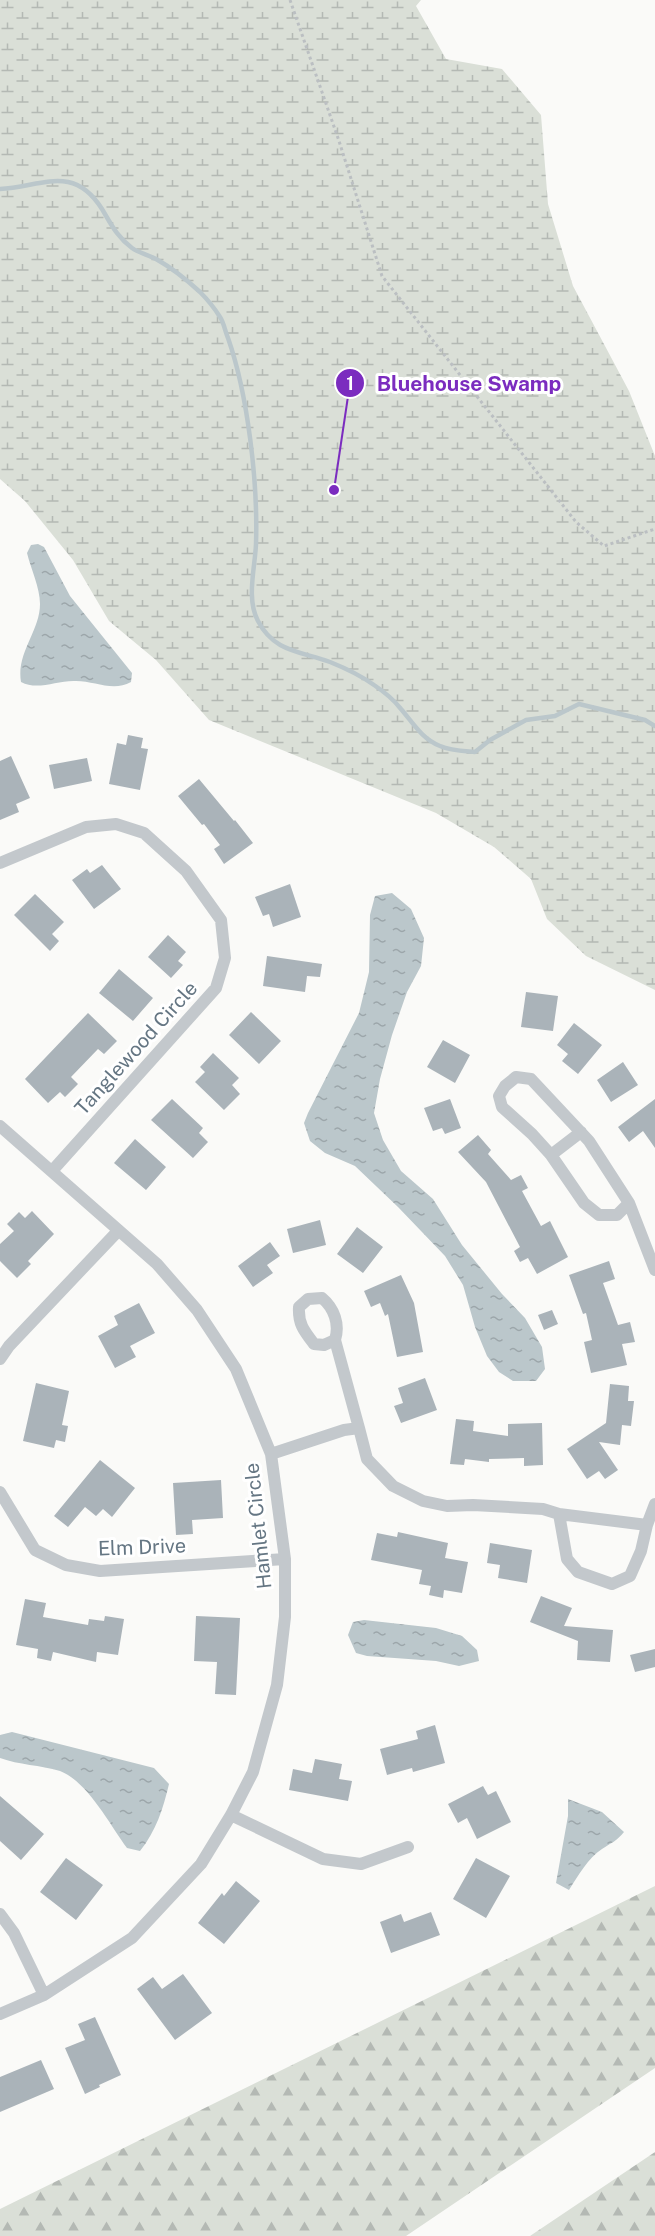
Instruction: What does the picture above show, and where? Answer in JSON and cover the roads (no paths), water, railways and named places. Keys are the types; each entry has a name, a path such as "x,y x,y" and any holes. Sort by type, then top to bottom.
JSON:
{"street":[{"name":"Tanglewood Circle","path":"0,863 86,826 116,824 144,833 186,871 221,920 225,958 216,988 52,1171"},
{"path":"629,1203 617,1215 599,1215 584,1203 551,1155 502,1107 498,1096 506,1086 516,1077 531,1079 581,1132 629,1203 655,1270"},
{"name":"Hamlet Circle","path":"0,1126 157,1264 197,1310 236,1369 271,1454 285,1559 285,1617 277,1685 253,1772 231,1815 201,1864 132,1938 44,1995 0,2014"},
{"path":"551,1155 581,1132"},
{"path":"0,1359 9,1346 118,1231"},
{"path":"335,1340 367,1459 393,1486 423,1501 447,1506 473,1505 543,1509 559,1514 647,1525"},
{"path":"271,1454 344,1430 359,1428"},
{"name":"Elm Drive","path":"0,1492 36,1550 66,1565 100,1571 285,1559"},
{"path":"559,1514 567,1559 578,1572 612,1584 630,1576 641,1551 655,1504"},
{"path":"231,1815 323,1859 361,1864 408,1847"},
{"path":"0,1914 14,1933 44,1995"}],"water":[{"path":"38,544 44,547 70,596 132,673 131,682 111,686 69,681 34,686 21,682 22,661 36,624 40,604 27,553 31,545"},
{"path":"392,893 411,909 424,938 421,966 407,992 392,1035 374,1113 383,1140 401,1171 433,1199 462,1245 525,1318 542,1347 545,1369 536,1381 513,1381 499,1372 487,1356 475,1327 463,1285 445,1256 355,1166 325,1153 310,1141 304,1123 359,1013 369,972 370,915 375,896"},
{"path":"364,1620 436,1628 462,1636 477,1650 479,1661 459,1666 436,1661 367,1656 356,1653 348,1635 353,1622"},
{"path":"12,1732 154,1768 169,1784 158,1819 140,1851 127,1848 89,1794 70,1776 60,1771 0,1758 0,1735"},
{"path":"568,1799 602,1812 624,1832 592,1857 569,1890 556,1883 568,1816"}],"waterway":[{"path":"0,189 56,181 80,186 91,195 127,244 162,263 185,279 203,295 220,317 235,361 250,440 256,520 252,603 258,621 272,639 289,649 330,662 363,678 392,699 428,739 448,749 475,752 490,740 526,720 555,716 579,704 645,720 655,726"}],"place":[{"name":"Bluehouse Swamp","path":"334,490"}]}
